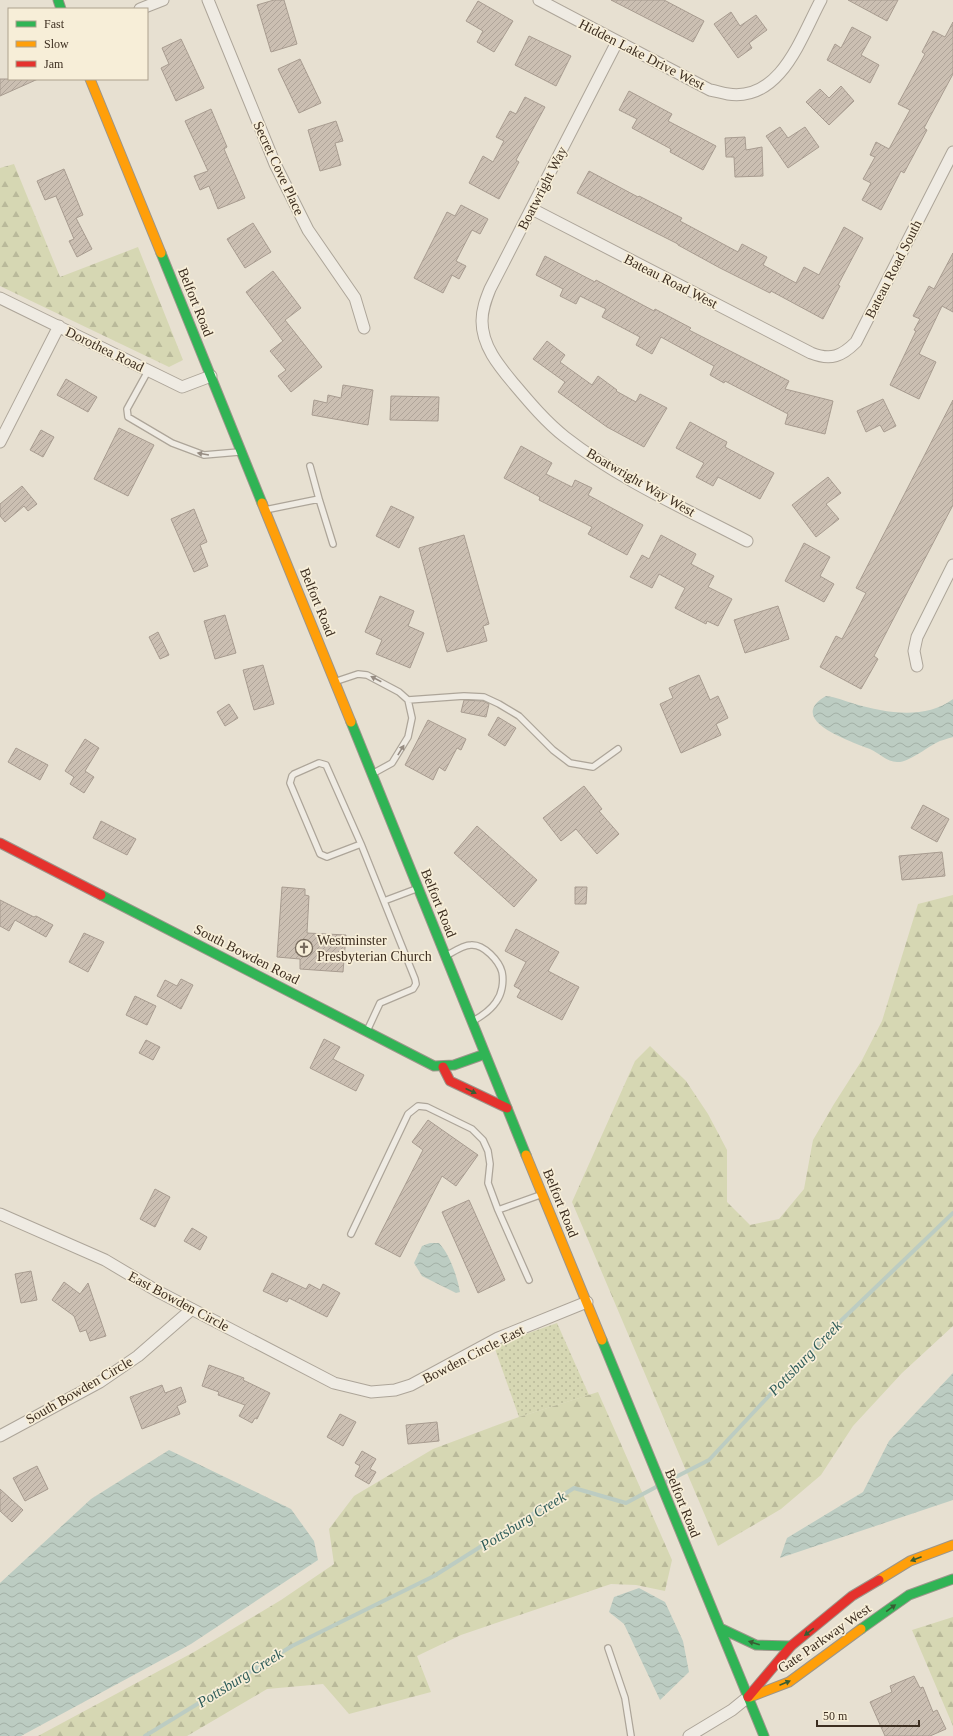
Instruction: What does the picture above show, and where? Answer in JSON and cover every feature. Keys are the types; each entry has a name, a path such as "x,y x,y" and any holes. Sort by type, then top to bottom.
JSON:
{"main road":[{"name":"Belfort Road","path":"90,80 587,1302 640,1436 764,1736"},
{"name":"South Bowden Road","path":"0,843 434,1066 458,1066 485,1054"},
{"path":"443,1067 450,1081 508,1108"},
{"name":"Gate Parkway West","path":"748,1697 791,1646 852,1596 910,1561 953,1545"},
{"name":"Gate Parkway West","path":"748,1697 789,1682 909,1595 953,1579"},
{"path":"720,1628 756,1645 791,1646"}],"street":[{"path":"143,8 163,0"},
{"name":"Secret Cove Place","path":"208,0 275,164 308,230 356,298 364,328"},
{"name":"Hidden Lake Drive West","path":"539,0 710,90 730,94 748,93 761,89 773,82 785,68 820,0"},
{"name":"Boatwright Way","path":"484,338 482,308 490,288 617,42"},
{"name":"Bateau Road South","path":"811,353 823,358 836,356 847,350 856,342 953,152"},
{"name":"Bateau Road West","path":"532,209 811,353"},
{"name":"Dorothea Road","path":"0,298 182,387 211,376"},
{"path":"0,442 59,326"},
{"name":"Boatwright Way West","path":"484,338 499,367 536,410 564,436 592,457 628,478 747,541"},
{"path":"917,666 914,651 917,637 953,565"},
{"name":"East Bowden Circle","path":"0,1214 105,1260 192,1309 334,1383 356,1389"},
{"name":"Bowden Circle East","path":"356,1389 371,1392 394,1390 411,1385 498,1338 587,1302"},
{"name":"South Bowden Circle","path":"0,1436 100,1382 138,1356 192,1309"},
{"path":"689,1736 732,1710 748,1697"}],"lane":[{"path":"148,371 127,409 128,417 172,443 204,455 241,452"},
{"path":"310,466 333,544"},
{"path":"265,510 319,499"},
{"path":"334,682 358,674 367,675 399,692 408,700 412,718 408,737 392,763 372,774"},
{"path":"408,700 464,696 484,698 499,704 519,716 553,750 570,763 593,767 616,751"},
{"path":"361,844 328,858 320,854 290,783 294,774 319,763 326,765 361,844 416,984 413,989 408,992 380,1003 367,1031"},
{"path":"384,901 418,888"},
{"path":"446,956 470,945 478,945 490,953 502,971 502,986 497,1001 490,1010 472,1021"},
{"path":"351,1234 408,1114 418,1106 427,1107 472,1129 483,1140 488,1151 490,1164 488,1183 498,1210 529,1280"},
{"path":"498,1210 542,1194"},
{"path":"608,1648 625,1698 631,1736"}],"green space":[{"path":"14,164 60,277 138,247 183,360 169,367 0,286 0,168"},
{"path":"953,895 953,1326 902,1373 853,1426 821,1475 781,1509 718,1546 572,1202 635,1061 650,1046 686,1081 708,1114 727,1150 727,1202 750,1225 779,1219 804,1189 813,1140 862,1060 882,1021 918,904"},
{"path":"557,1323 589,1395 519,1417 495,1349 500,1343"},
{"path":"598,1392 672,1560 665,1591 636,1585 611,1584 461,1635 417,1656 431,1692 349,1714 323,1684 267,1689 187,1736 38,1736 194,1652 281,1600 334,1564 329,1529 354,1496 433,1449 519,1417"},
{"path":"953,1617 953,1726 912,1630"}],"water":[{"path":"826,696 879,710 905,713 930,710 942,706 953,699 953,737 938,742 906,760 901,762 893,762 870,749 826,729 817,721 813,713 815,705"},
{"path":"430,1243 439,1243 443,1248 450,1260 460,1292 456,1293 422,1276 414,1263 422,1246"},
{"path":"953,1373 953,1500 780,1558 787,1538 863,1492 889,1441"},
{"path":"169,1450 291,1509 314,1541 318,1560 191,1644 21,1736 0,1736 0,1583 91,1499"},
{"path":"639,1588 665,1602 683,1641 689,1672 660,1700 624,1624 609,1612 614,1597"}],"building":[{"path":"274,0 284,0 297,44 271,52 257,5"},
{"path":"611,0 664,0 704,21 693,42"},
{"path":"848,0 898,0 887,21"},
{"path":"478,1 513,21 494,52 477,42 483,31 466,21"},
{"path":"731,12 740,26 756,15 767,30 749,43 752,48 738,58 714,24"},
{"path":"953,22 953,74 924,128 927,130 904,173 901,171 881,210 862,200 871,183 863,179 875,157 870,155 876,142 889,149 910,110 898,104 925,54 922,52 933,31 945,37"},
{"path":"852,27 871,37 861,55 879,65 870,83 827,60 835,44 841,48"},
{"path":"529,36 571,56 556,86 515,65"},
{"path":"181,39 204,88 176,101 161,68 169,64 162,48"},
{"path":"300,59 321,103 299,113 278,69"},
{"path":"0,79 36,80 0,96"},
{"path":"841,86 854,101 829,125 806,102 820,89 829,98"},
{"path":"629,91 672,114 668,121 716,146 703,170 670,152 671,149 632,128 637,119 619,110"},
{"path":"525,97 545,107 516,160 519,162 499,199 469,183 483,156 493,162 504,141 496,137 510,111 516,114"},
{"path":"211,109 227,147 224,149 245,198 218,209 209,186 200,190 194,176 208,171 185,121"},
{"path":"336,121 343,141 335,143 341,165 320,171 308,130"},
{"path":"780,127 788,138 805,127 819,147 788,168 766,136"},
{"path":"745,137 746,150 762,147 763,176 735,177 734,157 726,157 725,138"},
{"path":"64,169 83,215 76,218 92,249 77,257 69,241 74,239 56,196 45,200 37,181"},
{"path":"589,171 682,218 680,221 738,252 742,244 767,257 763,265 796,283 804,267 819,275 844,227 863,238 838,285 840,286 823,319 771,291 770,293 720,268 678,244 577,193"},
{"path":"461,205 488,219 480,234 472,230 456,261 466,266 459,279 452,275 443,293 414,278 447,212 455,216"},
{"path":"253,223 271,252 245,268 227,239"},
{"path":"953,253 953,312 942,306 919,354 936,362 919,399 890,385 916,331 914,330 920,319 913,316 929,286 934,289"},
{"path":"545,256 595,282 596,280 654,311 655,309 691,328 689,330 789,381 785,389 833,401 825,434 785,424 788,414 725,381 724,383 710,375 714,366 661,337 652,354 636,345 640,337 602,317 606,309 580,296 576,304 560,296 563,289 536,275"},
{"path":"273,271 301,308 285,320 322,367 291,392 278,376 286,370 270,351 283,341 246,292"},
{"path":"547,341 565,355 560,362 592,385 598,376 617,390 616,391 636,402 640,394 667,408 644,447 607,427 558,392 565,382 533,359"},
{"path":"66,379 97,397 88,412 57,395"},
{"path":"343,385 373,390 368,425 312,415 314,400 327,403 328,395 341,398"},
{"path":"391,396 439,397 438,421 390,420"},
{"path":"883,399 896,426 884,432 880,425 866,432 857,411"},
{"path":"953,400 953,505 874,656 878,659 861,689 820,667 836,636 842,639 866,593 856,588"},
{"path":"690,422 727,442 725,447 774,473 760,499 718,477 713,486 696,477 704,463 676,448"},
{"path":"119,428 154,445 128,496 94,479"},
{"path":"41,430 54,437 43,457 30,450"},
{"path":"521,446 552,463 546,474 572,487 575,480 592,488 588,495 643,525 627,555 588,534 592,527 539,500 540,497 504,478"},
{"path":"828,477 841,493 826,504 839,519 816,537 792,505"},
{"path":"22,486 37,504 28,511 24,506 5,522 0,516 0,504"},
{"path":"391,506 414,517 399,548 376,536"},
{"path":"194,509 207,542 200,545 208,566 194,572 171,519"},
{"path":"464,535 489,624 483,626 487,641 447,652 419,548"},
{"path":"661,535 696,554 691,564 714,576 708,587 732,599 718,626 707,621 706,624 675,608 685,588 659,574 652,588 630,577 642,555 649,559"},
{"path":"804,543 830,557 820,576 834,584 824,602 785,581"},
{"path":"380,596 414,611 408,626 424,633 410,668 376,654 382,640 365,632"},
{"path":"778,606 789,639 745,653 734,620"},
{"path":"225,615 236,653 215,659 204,621"},
{"path":"158,632 169,655 160,659 149,637"},
{"path":"263,665 274,704 254,710 243,670"},
{"path":"699,675 710,700 718,696 728,718 716,724 721,735 681,753 660,704 673,698 669,688"},
{"path":"464,700 483,701 489,704 486,717 461,712"},
{"path":"229,704 238,718 225,726 217,712"},
{"path":"498,717 516,728 505,746 488,735"},
{"path":"428,720 466,739 461,750 457,748 445,771 439,767 433,780 405,765"},
{"path":"85,739 99,748 85,771 94,777 84,793 70,784 74,777 65,771"},
{"path":"16,748 48,765 40,780 8,762"},
{"path":"584,786 602,809 599,811 619,834 597,854 576,829 561,841 543,818"},
{"path":"923,805 949,819 937,842 911,828"},
{"path":"101,821 136,839 127,855 93,838"},
{"path":"477,826 537,880 514,907 454,853"},
{"path":"942,852 945,876 902,880 899,856"},
{"path":"282,887 305,889 305,895 309,896 307,933 346,935 343,972 300,969 300,959 277,957"},
{"path":"575,887 587,887 586,904 575,904"},
{"path":"0,900 53,925 46,937 15,920 9,931 0,926"},
{"path":"516,929 559,952 548,971 579,987 562,1020 517,997 521,990 514,986 526,962 505,951"},
{"path":"84,933 104,942 88,972 69,962"},
{"path":"181,979 193,985 181,1009 157,996 165,980 177,986"},
{"path":"135,996 156,1006 147,1025 126,1015"},
{"path":"324,1039 340,1047 333,1059 364,1075 356,1091 310,1068"},
{"path":"146,1040 160,1047 153,1060 139,1053"},
{"path":"428,1120 478,1155 456,1186 442,1176 400,1257 375,1244 423,1150 412,1142"},
{"path":"155,1189 170,1197 155,1227 140,1219"},
{"path":"469,1200 505,1280 478,1293 442,1212"},
{"path":"192,1228 207,1237 200,1250 184,1241"},
{"path":"31,1271 37,1300 21,1303 15,1274"},
{"path":"272,1273 306,1289 309,1284 320,1290 323,1284 340,1293 327,1317 289,1298 287,1302 263,1291"},
{"path":"64,1282 80,1294 88,1283 106,1336 90,1341 86,1330 80,1332 74,1316 52,1300"},
{"path":"209,1365 244,1378 243,1380 270,1393 257,1419 255,1418 252,1423 239,1416 245,1405 218,1395 219,1392 202,1386"},
{"path":"162,1385 165,1393 181,1387 186,1402 177,1406 180,1414 142,1429 130,1397"},
{"path":"340,1414 356,1422 343,1446 327,1437"},
{"path":"437,1422 439,1441 408,1444 406,1425"},
{"path":"362,1451 376,1459 370,1469 376,1472 369,1484 355,1476 360,1466 355,1463"},
{"path":"37,1466 48,1489 25,1501 13,1478"},
{"path":"0,1489 23,1510 12,1522 0,1511"},
{"path":"914,1676 920,1688 923,1687 933,1712 937,1710 946,1729 930,1736 885,1736 870,1702 892,1692 890,1686"}],"waterway":[{"name":"Pottsburg Creek","path":"664,1483 709,1460 824,1337 953,1213"},
{"name":"Pottsburg Creek","path":"145,1736 292,1646 434,1576 574,1488 626,1503 658,1486"}],"traffic: fast":[{"path":"58,0 61,8"},
{"path":"161,253 262,503"},
{"path":"351,722 526,1155"},
{"path":"101,895 434,1066 454,1065 485,1054"},
{"path":"602,1340 764,1736"},
{"path":"861,1629 909,1595 953,1579"},
{"path":"720,1628 756,1645 791,1646"}],"traffic: slow":[{"path":"90,80 161,253"},
{"path":"262,503 351,722"},
{"path":"526,1155 602,1340"},
{"path":"879,1580 910,1561 953,1545"},
{"path":"750,1697 789,1682 861,1629"}],"traffic: jam":[{"path":"0,843 101,895"},
{"path":"443,1067 450,1081 507,1108"},
{"path":"748,1697 791,1646 852,1596 879,1580"}],"place":[{"name":"Westminster Presbyterian Church","path":"304,948"}]}
